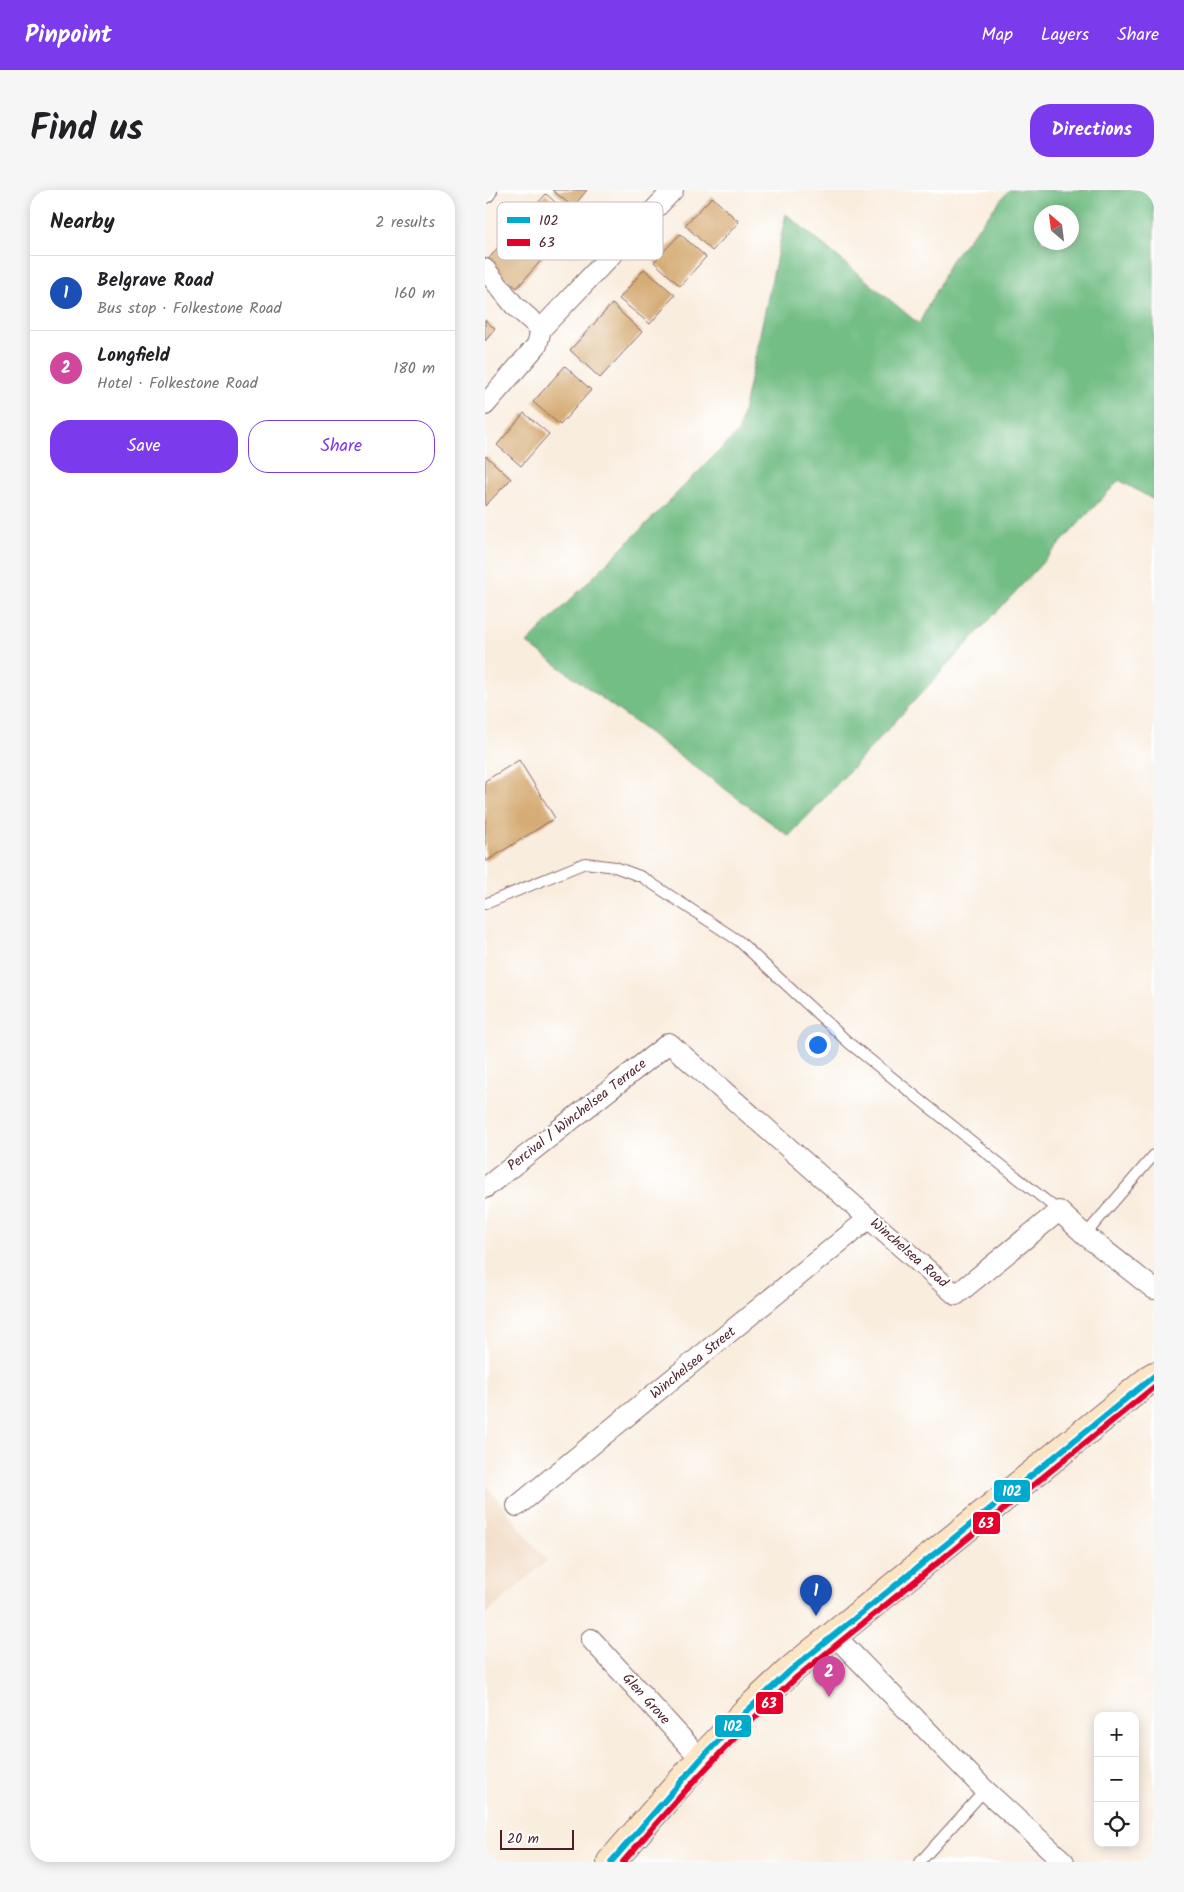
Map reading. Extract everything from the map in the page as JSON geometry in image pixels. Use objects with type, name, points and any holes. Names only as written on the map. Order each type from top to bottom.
[{"type":"main road","points":[[611,1862],[701,1759],[791,1670],[1154,1376]]},
{"type":"street","points":[[662,202],[673,190]]},
{"type":"street","points":[[485,406],[537,345],[541,329],[607,260]]},
{"type":"street","points":[[485,269],[514,305],[541,329]]},
{"type":"street","name":"Winchelsea Road","points":[[669,1043],[956,1294],[1059,1211]]},
{"type":"street","name":"Percival / Winchelsea Terrace","points":[[485,1188],[669,1043]]},
{"type":"street","points":[[1059,1211],[1085,1235],[1154,1290]]},
{"type":"street","name":"Winchelsea Street","points":[[517,1506],[869,1219]]},
{"type":"street","points":[[834,1635],[985,1790],[1064,1862]]},
{"type":"street","name":"Glen Grove","points":[[591,1639],[701,1759]]},
{"type":"lane","points":[[485,904],[585,863],[615,868],[642,877],[739,941],[849,1043],[1059,1211]]},
{"type":"lane","points":[[1085,1235],[1154,1155]]},
{"type":"lane","points":[[921,1862],[985,1790]]},
{"type":"shaded area","points":[[485,1483],[547,1561],[485,1615]]},
{"type":"green space","points":[[1009,190],[1154,190],[1154,500],[1119,480],[789,836],[527,643],[739,431],[786,214],[919,324],[952,259]]},
{"type":"building","points":[[552,190],[587,190],[577,202],[567,202]]},
{"type":"building","points":[[546,194],[555,202],[539,202]]},
{"type":"building","points":[[712,197],[739,222],[712,251],[685,225]]},
{"type":"building","points":[[680,234],[706,257],[680,286],[654,262],[656,260],[663,260],[663,252]]},
{"type":"building","points":[[497,249],[497,260],[541,260],[517,288],[486,262]]},
{"type":"building","points":[[644,269],[675,295],[650,324],[619,299]]},
{"type":"building","points":[[612,304],[642,332],[600,378],[570,350]]},
{"type":"building","points":[[485,320],[495,329],[485,341]]},
{"type":"building","points":[[565,366],[591,390],[560,425],[533,402]]},
{"type":"building","points":[[524,413],[549,434],[521,466],[497,445]]},
{"type":"building","points":[[485,457],[511,479],[485,506]]},
{"type":"building","points":[[519,760],[555,818],[485,862],[485,781]]},
{"type":"transit line","name":"102","points":[[611,1862],[701,1759],[745,1713],[791,1670],[1154,1376]]},
{"type":"transit line","name":"63","points":[[623,1862],[707,1767],[797,1677],[1154,1387]]},
{"type":"place","name":"Belgrave Road","points":[[816,1616]]},
{"type":"place","name":"Longfield","points":[[829,1697]]}]
